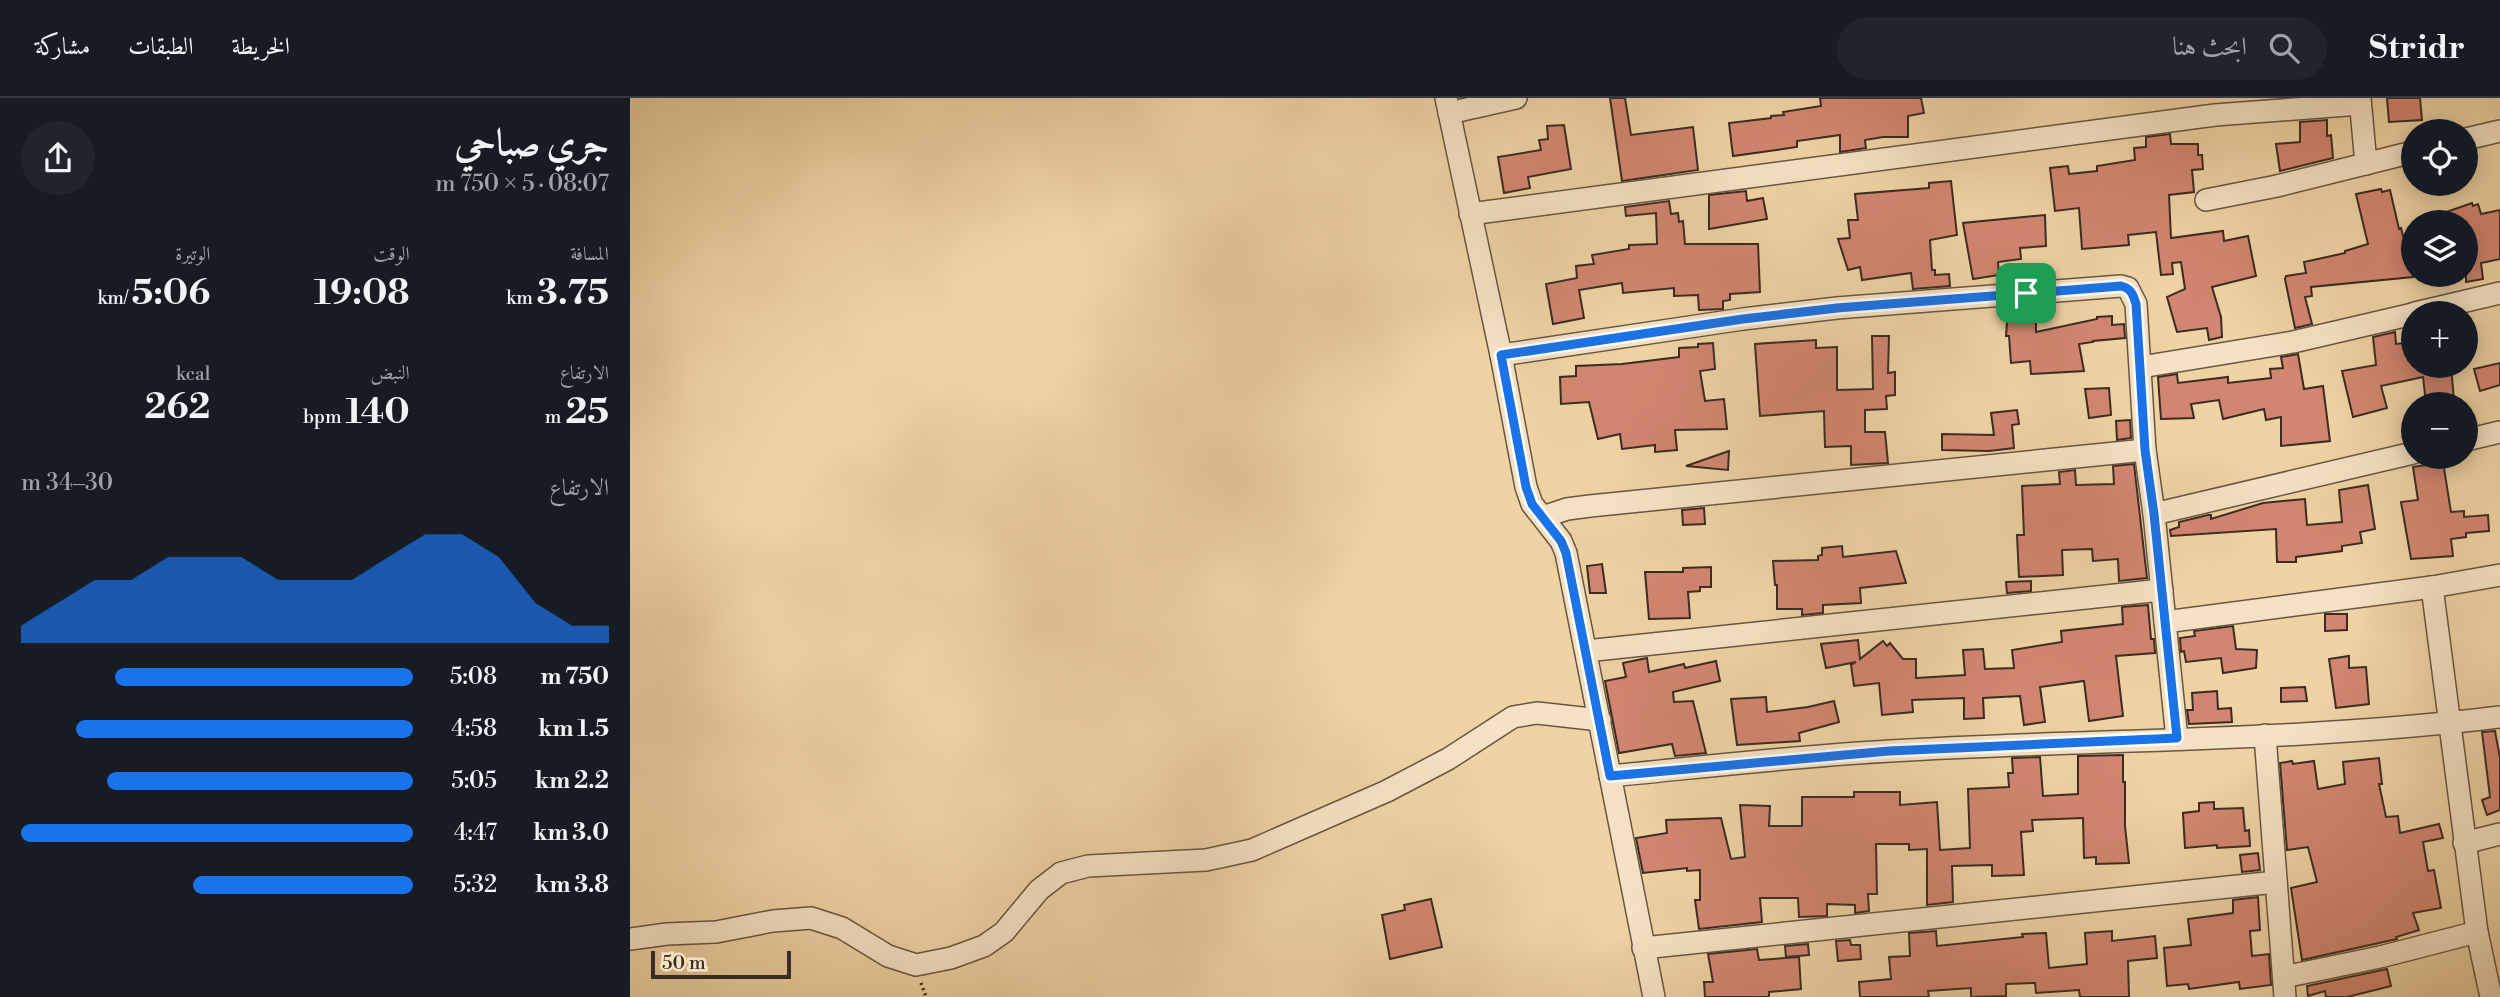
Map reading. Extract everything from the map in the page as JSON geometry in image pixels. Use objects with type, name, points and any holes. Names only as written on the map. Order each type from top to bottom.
[{"type":"street","points":[[1516,98],[1448,106],[1526,487],[1532,504],[1561,541],[1566,553],[1654,997]]},
{"type":"street","points":[[1470,214],[2214,115],[2360,101],[2366,164]]},
{"type":"street","points":[[2478,136],[2500,131]]},
{"type":"street","points":[[2206,200],[2277,186],[2401,155]]},
{"type":"street","points":[[1501,355],[1756,317],[1837,308],[2121,286],[2128,288],[2136,304],[2145,450],[2177,738]]},
{"type":"street","points":[[2466,301],[2500,293]]},
{"type":"street","points":[[2141,367],[2293,342],[2401,316]]},
{"type":"street","points":[[2478,437],[2500,432]]},
{"type":"street","points":[[1542,517],[1567,509],[1590,506],[2145,450]]},
{"type":"street","points":[[2154,514],[2401,456]]},
{"type":"street","points":[[2165,622],[2432,587],[2500,575]]},
{"type":"street","points":[[2432,587],[2477,932],[2491,997]]},
{"type":"street","points":[[1586,650],[2162,590]]},
{"type":"street","points":[[630,939],[716,932],[811,918],[842,928],[888,956],[916,965],[951,958],[984,946],[1004,932],[1039,890],[1061,873],[1088,866],[1206,860],[1252,850],[1387,791],[1448,759],[1513,717],[1536,713],[1600,720]]},
{"type":"street","points":[[1610,776],[1889,751],[2265,736],[2500,717]]},
{"type":"street","points":[[2265,736],[2284,987],[2380,957],[2477,932]]},
{"type":"street","points":[[2465,843],[2500,834]]},
{"type":"street","points":[[1643,948],[2276,882]]},
{"type":"building","points":[[1610,98],[1625,98],[1631,135],[1693,127],[1698,170],[1622,181]]},
{"type":"building","points":[[1820,98],[1921,98],[1924,113],[1908,116],[1908,137],[1865,140],[1866,148],[1840,152],[1840,135],[1797,141],[1797,147],[1733,156],[1729,123],[1771,118],[1784,115],[1783,112],[1821,106]]},
{"type":"building","points":[[2387,98],[2420,98],[2422,119],[2389,122]]},
{"type":"building","points":[[2327,120],[2327,136],[2331,135],[2333,158],[2280,171],[2276,144],[2300,142],[2300,122]]},
{"type":"building","points":[[1564,125],[1571,169],[1528,177],[1530,188],[1504,193],[1498,157],[1541,150],[1539,140],[1548,139],[1547,126]]},
{"type":"building","points":[[2170,134],[2171,144],[2198,144],[2198,155],[2202,155],[2203,169],[2192,170],[2194,192],[2169,195],[2171,238],[2223,231],[2224,241],[2248,236],[2256,276],[2212,287],[2221,317],[2222,337],[2209,340],[2207,328],[2177,332],[2167,297],[2185,289],[2181,262],[2172,263],[2173,274],[2161,275],[2156,232],[2128,235],[2129,245],[2082,249],[2079,208],[2055,211],[2050,168],[2068,166],[2069,174],[2097,171],[2097,166],[2135,160],[2134,148],[2146,147],[2146,137]]},
{"type":"building","points":[[1951,181],[1957,235],[1930,240],[1932,270],[1935,270],[1935,275],[1949,274],[1950,286],[1913,289],[1911,273],[1862,280],[1860,267],[1848,270],[1838,239],[1850,238],[1848,220],[1858,220],[1855,194],[1929,188],[1929,183]]},
{"type":"building","points":[[2390,190],[2399,229],[2401,228],[2401,278],[2311,287],[2312,296],[2305,297],[2312,324],[2295,328],[2286,276],[2306,273],[2304,262],[2345,253],[2368,244],[2356,194]]},
{"type":"building","points":[[1746,191],[1747,201],[1763,198],[1767,219],[1709,229],[1709,195]]},
{"type":"building","points":[[1669,201],[1671,214],[1678,213],[1679,222],[1683,221],[1685,244],[1758,244],[1760,292],[1730,294],[1730,300],[1723,301],[1723,309],[1699,310],[1698,295],[1674,296],[1674,288],[1623,293],[1622,283],[1579,290],[1584,318],[1553,324],[1546,284],[1577,278],[1576,266],[1594,264],[1592,255],[1629,249],[1629,245],[1657,244],[1656,213],[1626,216],[1625,207]]},
{"type":"building","points":[[2472,203],[2473,206],[2478,204],[2481,214],[2500,210],[2500,259],[2481,263],[2483,279],[2478,280],[2478,210],[2452,210]]},
{"type":"building","points":[[2045,215],[2046,246],[2020,248],[2021,259],[1998,262],[1999,275],[1973,279],[1963,223]]},
{"type":"building","points":[[2036,306],[2036,332],[2097,317],[2112,316],[2112,325],[2124,324],[2125,338],[2079,344],[2084,371],[2031,374],[2030,361],[2011,363],[2009,336],[2006,336],[2008,308]]},
{"type":"building","points":[[2395,332],[2396,344],[2401,343],[2401,378],[2418,378],[2381,386],[2387,408],[2353,417],[2342,371],[2376,365],[2373,337]]},
{"type":"building","points":[[1872,336],[1889,336],[1888,373],[1895,372],[1895,395],[1886,396],[1887,409],[1865,410],[1865,432],[1885,432],[1888,463],[1851,465],[1851,446],[1825,447],[1824,411],[1760,416],[1755,344],[1816,340],[1816,348],[1837,347],[1837,390],[1873,389]]},
{"type":"building","points":[[1713,343],[1715,369],[1700,371],[1705,401],[1724,399],[1727,429],[1675,430],[1677,450],[1655,452],[1655,445],[1622,449],[1620,434],[1598,439],[1589,402],[1561,404],[1560,377],[1576,376],[1576,366],[1679,357],[1679,348]]},
{"type":"building","points":[[2298,354],[2304,389],[2323,386],[2330,441],[2281,446],[2281,417],[2266,420],[2264,409],[2223,419],[2219,400],[2191,404],[2194,418],[2161,419],[2158,377],[2177,374],[2178,383],[2228,377],[2228,383],[2271,378],[2270,369],[2283,368],[2281,357]]},
{"type":"building","points":[[2500,363],[2500,385],[2480,391],[2476,378],[2478,368]]},
{"type":"building","points":[[2423,378],[2452,378],[2453,392],[2425,392]]},
{"type":"building","points":[[2109,388],[2111,415],[2089,418],[2085,389]]},
{"type":"building","points":[[2017,410],[2019,424],[2012,425],[2014,448],[1989,451],[1942,450],[1942,434],[1994,435],[1991,413]]},
{"type":"building","points":[[2130,420],[2131,438],[2117,440],[2116,421]]},
{"type":"building","points":[[1729,451],[1728,470],[1686,466]]},
{"type":"building","points":[[2134,464],[2147,578],[2119,581],[2118,559],[2093,561],[2092,549],[2062,550],[2063,575],[2019,577],[2017,535],[2024,535],[2022,486],[2060,484],[2059,472],[2075,470],[2076,485],[2114,484],[2113,466]]},
{"type":"building","points":[[2413,469],[2444,469],[2451,512],[2464,511],[2464,517],[2488,515],[2489,531],[2466,533],[2466,537],[2451,539],[2453,556],[2411,559],[2401,502],[2418,500]]},
{"type":"building","points":[[2368,485],[2375,529],[2360,532],[2362,543],[2342,546],[2342,551],[2296,557],[2296,562],[2277,562],[2276,529],[2171,536],[2170,530],[2179,527],[2179,522],[2208,515],[2211,515],[2211,519],[2263,503],[2305,499],[2307,525],[2342,522],[2339,490]]},
{"type":"building","points":[[1704,508],[1705,524],[1683,525],[1682,510]]},
{"type":"building","points":[[1842,546],[1843,557],[1896,551],[1906,583],[1860,588],[1861,603],[1823,605],[1823,613],[1802,615],[1802,609],[1777,609],[1773,561],[1818,560],[1818,556],[1822,555],[1822,548]]},
{"type":"building","points":[[1602,564],[1606,593],[1590,593],[1587,566]]},
{"type":"building","points":[[1711,567],[1711,587],[1700,587],[1700,591],[1688,592],[1690,618],[1649,619],[1645,572],[1683,572],[1683,568]]},
{"type":"building","points":[[2031,581],[2031,591],[2007,593],[2006,582]]},
{"type":"building","points":[[2148,605],[2155,653],[2116,656],[2123,716],[2089,721],[2084,681],[2040,687],[2045,722],[2024,725],[2020,696],[1983,698],[1984,718],[1964,719],[1964,698],[1912,700],[1913,712],[1882,715],[1879,683],[1854,686],[1851,665],[1856,662],[1826,668],[1821,644],[1858,640],[1860,659],[1883,641],[1887,646],[1890,643],[1903,659],[1916,659],[1916,678],[1965,675],[1963,650],[1983,649],[1985,669],[2014,668],[2012,650],[2062,642],[2061,631],[2123,624],[2122,607]]},
{"type":"building","points":[[2325,614],[2347,614],[2347,630],[2325,631]]},
{"type":"building","points":[[2233,626],[2236,649],[2257,650],[2256,668],[2223,673],[2221,658],[2186,662],[2184,651],[2181,652],[2180,638],[2195,636],[2194,631]]},
{"type":"building","points":[[2349,656],[2349,668],[2366,667],[2369,704],[2336,708],[2329,659]]},
{"type":"building","points":[[1647,658],[1649,672],[1684,664],[1685,668],[1716,661],[1720,681],[1673,692],[1674,702],[1693,701],[1706,753],[1675,756],[1672,744],[1619,753],[1605,681],[1626,677],[1623,663]]},
{"type":"building","points":[[2305,687],[2307,701],[2281,702],[2281,688]]},
{"type":"building","points":[[2217,691],[2218,709],[2231,708],[2232,722],[2189,724],[2187,710],[2193,710],[2192,693]]},
{"type":"building","points":[[1766,697],[1767,712],[1834,701],[1839,722],[1799,733],[1800,741],[1737,745],[1731,699]]},
{"type":"building","points":[[2495,731],[2500,758],[2500,810],[2487,815],[2482,800],[2490,797],[2482,732]]},
{"type":"building","points":[[2123,755],[2129,863],[2096,864],[2096,857],[2084,858],[2083,818],[2032,820],[2033,831],[2021,832],[2024,875],[1992,876],[1992,865],[1952,866],[1953,902],[1927,905],[1927,849],[1909,850],[1909,844],[1876,844],[1877,894],[1868,894],[1869,911],[1855,913],[1855,905],[1827,904],[1827,916],[1799,917],[1798,898],[1760,898],[1762,922],[1699,929],[1695,900],[1700,900],[1700,870],[1687,871],[1687,868],[1643,873],[1636,838],[1667,833],[1666,820],[1721,818],[1731,859],[1745,857],[1740,805],[1770,806],[1769,826],[1802,826],[1802,797],[1854,797],[1854,792],[1900,792],[1900,805],[1937,802],[1940,850],[1970,848],[1968,789],[2009,787],[2008,773],[2013,773],[2012,758],[2040,757],[2043,796],[2078,794],[2078,756]]},
{"type":"building","points":[[2379,758],[2382,784],[2379,784],[2386,817],[2398,816],[2400,833],[2439,824],[2443,838],[2423,842],[2428,871],[2434,870],[2441,908],[2413,913],[2419,930],[2396,937],[2397,939],[2302,960],[2291,888],[2317,882],[2308,847],[2287,850],[2280,763],[2314,761],[2318,789],[2345,784],[2343,762]]},
{"type":"building","points":[[2214,802],[2214,809],[2243,808],[2245,831],[2249,830],[2250,846],[2185,848],[2183,813],[2199,811],[2199,803]]},
{"type":"building","points":[[2258,853],[2260,870],[2242,872],[2240,855]]},
{"type":"building","points":[[2258,897],[2260,930],[2250,931],[2252,956],[2269,954],[2271,985],[2240,989],[2239,982],[2189,989],[2188,984],[2167,986],[2164,948],[2191,945],[2188,919],[2233,913],[2233,900]]},
{"type":"building","points":[[1431,899],[1442,947],[1390,959],[1382,915],[1405,910],[1404,905]]},
{"type":"building","points":[[1936,931],[1937,946],[2046,933],[2049,968],[2087,964],[2085,933],[2112,931],[2112,941],[2155,936],[2157,958],[2128,961],[2129,997],[2080,997],[2079,990],[2036,993],[2035,983],[2006,984],[2006,996],[1971,997],[1971,988],[1928,991],[1929,997],[1860,997],[1859,982],[1891,979],[1889,957],[1910,956],[1909,933]]},
{"type":"building","points":[[1850,940],[1851,945],[1860,945],[1861,959],[1838,961],[1836,941]]},
{"type":"building","points":[[1808,944],[1809,955],[1786,957],[1785,946]]},
{"type":"building","points":[[1757,949],[1759,960],[1799,957],[1801,989],[1769,992],[1769,997],[1705,997],[1704,982],[1713,982],[1708,954]]},
{"type":"building","points":[[2387,969],[2391,986],[2347,997],[2326,997],[2325,991],[2308,996],[2307,986]]},
{"type":"route","points":[[2121,286],[2132,292],[2136,304],[2145,450],[2177,738],[1889,751],[1610,776],[1566,553],[1561,541],[1532,504],[1526,487],[1501,355],[1743,319],[1837,308],[2026,293],[2121,286]]}]
